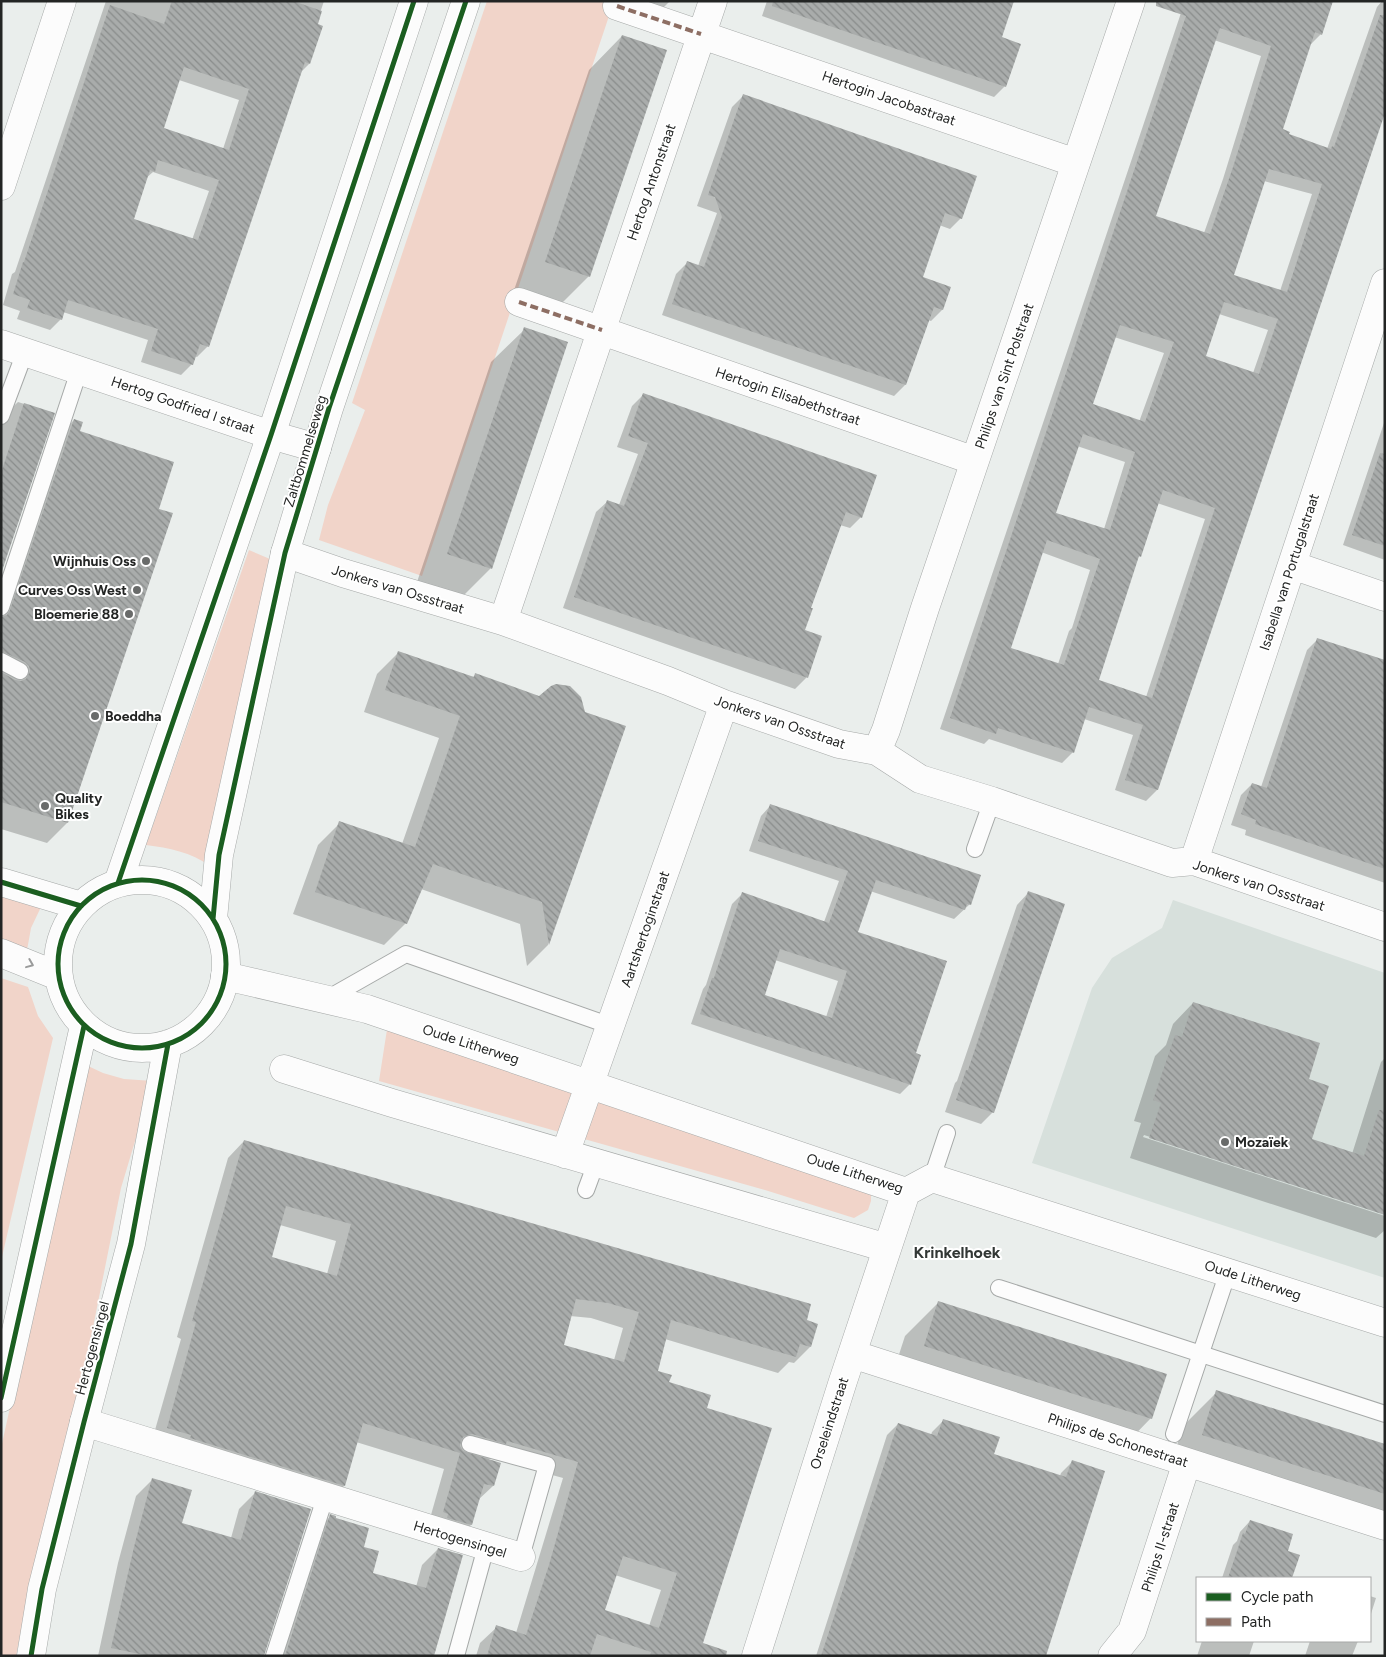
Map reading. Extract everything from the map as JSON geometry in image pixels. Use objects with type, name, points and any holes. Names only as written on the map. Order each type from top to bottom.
[{"type":"street","points":[[1,186],[62,1]]},
{"type":"street","points":[[118,883],[271,435],[414,1]]},
{"type":"street","name":"Zaltbommelseweg","points":[[213,919],[219,855],[285,553],[317,448],[466,1]]},
{"type":"street","name":"Hertog Antonstraat","points":[[503,621],[713,1]]},
{"type":"street","name":"Philips van Sint Polstraat","points":[[877,752],[1131,1]]},
{"type":"street","points":[[617,6],[701,34]]},
{"type":"street","name":"Hertogin Jacobastraat","points":[[701,34],[1076,163]]},
{"type":"street","name":"Isabella van Portugalstraat","points":[[1194,861],[1385,283]]},
{"type":"street","points":[[519,302],[602,330]]},
{"type":"street","name":"Hertogin Elisabethstraat","points":[[602,330],[974,461]]},
{"type":"street","name":"Hertog Godfried I straat","points":[[13,348],[271,435],[317,448]]},
{"type":"street","name":"Jonkers van Ossstraat","points":[[285,553],[343,573],[503,621],[668,681],[724,704],[839,744],[877,752],[920,779],[992,801],[1172,863],[1194,861],[1385,927]]},
{"type":"street","points":[[1292,565],[1385,597]]},
{"type":"street","name":"Aartshertoginstraat","points":[[565,1154],[724,704]]},
{"type":"street","points":[[136,880],[154,881],[172,885],[188,894],[202,905],[213,919],[224,947],[225,976],[221,993],[213,1008],[204,1021],[192,1031],[168,1044],[146,1048],[129,1048],[113,1044],[98,1036],[84,1026],[67,1003],[58,976],[60,943],[68,923],[81,906],[98,892],[118,883],[136,880]]},
{"type":"street","points":[[1,882],[81,906]]},
{"type":"street","points":[[1,953],[58,976]]},
{"type":"street","name":"Oude Litherweg","points":[[225,976],[367,1010],[906,1192],[932,1178],[1385,1323]]},
{"type":"street","points":[[1,1398],[84,1026]]},
{"type":"street","name":"Hertogensingel","points":[[31,1656],[42,1589],[84,1422],[132,1244],[168,1044]]},
{"type":"street","points":[[284,1069],[392,1103],[887,1248]]},
{"type":"street","name":"Orseleindstraat","points":[[756,1656],[852,1354],[906,1192]]},
{"type":"street","name":"Philips de Schonestraat","points":[[852,1354],[1385,1526]]},
{"type":"street","name":"Hertogensingel","points":[[84,1422],[521,1557]]},
{"type":"street","name":"Philips II-straat","points":[[1112,1656],[1134,1643],[1187,1462]]},
{"type":"lane","points":[[1,416],[13,348]]},
{"type":"lane","points":[[1,607],[79,371]]},
{"type":"lane","points":[[1,661],[20,672]]},
{"type":"lane","points":[[975,849],[992,801]]},
{"type":"lane","points":[[325,1000],[406,954],[611,1026]]},
{"type":"lane","points":[[932,1178],[947,1133]]},
{"type":"lane","points":[[586,1190],[596,1163]]},
{"type":"lane","points":[[1174,1434],[1228,1272]]},
{"type":"lane","points":[[998,1288],[1385,1414]]},
{"type":"lane","points":[[470,1444],[547,1465],[521,1557]]},
{"type":"lane","points":[[274,1656],[325,1498]]},
{"type":"lane","points":[[456,1656],[486,1547]]},
{"type":"shaded area","points":[[487,1],[614,1],[422,576],[319,540],[328,505],[365,410],[352,403]]},
{"type":"shaded area","points":[[249,550],[270,559],[210,866],[180,851],[146,845]]},
{"type":"shaded area","points":[[1,893],[41,907],[31,928],[27,950],[1,939]]},
{"type":"shaded area","points":[[1173,900],[1385,973],[1385,1278],[1032,1163],[1092,988],[1112,958],[1162,928]]},
{"type":"shaded area","points":[[1,978],[28,987],[38,1016],[53,1038],[1,1261]]},
{"type":"shaded area","points":[[388,1023],[871,1191],[871,1201],[868,1210],[854,1218],[765,1190],[379,1081]]},
{"type":"shaded area","points":[[86,1065],[103,1073],[124,1079],[153,1081],[121,1188],[86,1362],[16,1656],[1,1656],[1,1448]]},
{"type":"building","points":[[172,1],[293,1],[322,11],[318,24],[323,26],[310,64],[305,62],[209,347],[200,344],[193,365],[151,351],[158,329],[68,300],[62,320],[27,308],[30,300],[13,294],[110,5],[164,24]],"holes":[[[184,67],[249,89],[229,150],[164,128]],[[158,160],[219,180],[198,240],[134,219],[150,170],[155,172]]]},
{"type":"building","points":[[773,1],[1014,1],[1002,37],[1021,44],[1006,87],[772,6]]},
{"type":"building","points":[[1156,1],[1333,1],[1322,35],[1315,32],[1283,129],[1290,132],[1289,134],[1331,149],[1332,146],[1334,147],[1380,15],[1385,15],[1385,113],[1158,790],[1125,780],[1143,725],[1089,707],[1074,753],[998,728],[996,734],[950,718],[1186,16],[1156,6]],"holes":[[[1220,28],[1271,46],[1210,234],[1156,216]],[[1269,169],[1322,184],[1287,292],[1234,275]],[[1224,302],[1278,319],[1259,374],[1206,356]],[[1120,325],[1174,342],[1145,422],[1093,404]],[[1083,434],[1135,452],[1110,530],[1056,513]],[[1163,490],[1215,508],[1152,698],[1099,680],[1139,556],[1141,557]],[[1047,540],[1100,559],[1064,665],[1011,648]]]},
{"type":"building","points":[[622,35],[667,50],[590,277],[545,262]]},
{"type":"building","points":[[743,94],[977,176],[962,219],[945,213],[923,277],[951,287],[943,310],[934,307],[906,385],[672,304],[687,261],[704,267],[722,217],[715,197],[708,195]]},
{"type":"building","points":[[524,327],[568,342],[492,569],[447,554]]},
{"type":"building","points":[[643,393],[877,475],[862,518],[846,512],[811,608],[813,608],[805,630],[822,636],[808,678],[574,597],[607,500],[624,506],[648,443],[628,436]]},
{"type":"building","points":[[24,403],[55,413],[1,574],[1,473]]},
{"type":"building","points":[[74,419],[83,422],[80,431],[174,462],[159,509],[173,513],[68,823],[1,802],[1,672],[15,680],[21,681],[26,679],[30,671],[29,666],[25,662],[1,651],[1,617],[7,615],[10,610]]},
{"type":"building","points":[[1380,453],[1385,454],[1385,546],[1352,535]]},
{"type":"building","points":[[1317,638],[1385,660],[1385,869],[1255,824],[1256,820],[1241,814],[1252,783],[1267,788]]},
{"type":"building","points":[[398,651],[474,677],[475,673],[539,696],[556,684],[570,686],[581,697],[585,712],[626,726],[549,945],[542,902],[433,864],[407,924],[315,892],[339,821],[415,847],[460,716],[385,690]]},
{"type":"building","points":[[770,804],[981,875],[971,905],[967,904],[965,910],[876,880],[858,932],[947,961],[916,1053],[921,1055],[911,1085],[700,1014],[712,978],[714,978],[742,892],[829,923],[848,871],[758,841]],"holes":[[[780,949],[847,971],[832,1018],[765,995]]]},
{"type":"building","points":[[1028,891],[1065,904],[994,1113],[956,1100],[966,1070],[968,1070]]},
{"type":"building","points":[[1193,1002],[1320,1043],[1309,1079],[1329,1086],[1312,1139],[1364,1156],[1379,1110],[1385,1110],[1385,1215],[1149,1138],[1161,1103],[1153,1100],[1175,1035],[1182,1037]]},
{"type":"building","points":[[244,1140],[811,1304],[807,1320],[818,1324],[811,1347],[800,1344],[796,1357],[671,1320],[658,1371],[672,1375],[669,1382],[711,1395],[707,1408],[772,1428],[703,1643],[727,1651],[726,1656],[650,1656],[651,1652],[597,1634],[590,1656],[487,1656],[496,1625],[526,1635],[549,1565],[578,1462],[507,1441],[506,1444],[472,1434],[463,1437],[460,1446],[463,1451],[501,1463],[494,1486],[484,1484],[472,1525],[447,1518],[448,1514],[443,1512],[460,1453],[363,1423],[345,1486],[190,1438],[191,1435],[167,1428],[196,1322],[192,1321]],"holes":[[[286,1206],[351,1224],[337,1276],[272,1257]],[[576,1299],[608,1303],[639,1312],[624,1362],[564,1345]],[[623,1556],[677,1573],[659,1628],[605,1610]]]},
{"type":"building","points":[[938,1301],[1167,1374],[1152,1419],[924,1346]]},
{"type":"building","points":[[1216,1390],[1385,1444],[1385,1494],[1202,1435]]},
{"type":"building","points":[[943,1419],[1000,1437],[994,1454],[1066,1477],[1072,1460],[1105,1471],[1046,1656],[821,1656],[898,1423],[937,1436]]},
{"type":"building","points":[[152,1478],[192,1490],[182,1523],[241,1540],[255,1491],[311,1509],[264,1656],[149,1656],[111,1648]]},
{"type":"building","points":[[330,1514],[336,1516],[336,1518],[369,1528],[364,1547],[379,1551],[373,1573],[426,1588],[438,1548],[463,1555],[434,1656],[285,1656]]},
{"type":"building","points":[[1250,1520],[1293,1534],[1288,1551],[1300,1555],[1292,1577],[1228,1577],[1243,1533],[1245,1534]]},
{"type":"marked path","points":[[617,6],[701,34]]},
{"type":"marked path","points":[[519,302],[602,330]]},
{"type":"cycle path","points":[[118,883],[271,435],[414,1]]},
{"type":"cycle path","points":[[213,919],[219,855],[285,553],[329,408],[466,1]]},
{"type":"cycle path","points":[[134,880],[150,880],[182,890],[207,911],[220,932],[226,964],[220,996],[212,1011],[195,1029],[174,1042],[150,1048],[134,1048],[110,1042],[95,1034],[72,1011],[64,996],[58,972],[58,956],[64,932],[72,917],[95,894],[110,886],[134,880]]},
{"type":"cycle path","points":[[1,882],[81,906]]},
{"type":"cycle path","points":[[1,1398],[84,1026]]},
{"type":"cycle path","points":[[31,1656],[42,1589],[131,1244],[168,1044]]},
{"type":"place","name":"Wijnhuis Oss","points":[[146,561]]},
{"type":"place","name":"Curves Oss West","points":[[137,590]]},
{"type":"place","name":"Bloemerie 88","points":[[129,614]]},
{"type":"place","name":"Boeddha","points":[[95,716]]},
{"type":"place","name":"Quality Bikes","points":[[45,806]]},
{"type":"place","name":"Mozaïek","points":[[1225,1142]]},
{"type":"district","name":"Krinkelhoek","points":[[957,1252]]}]
